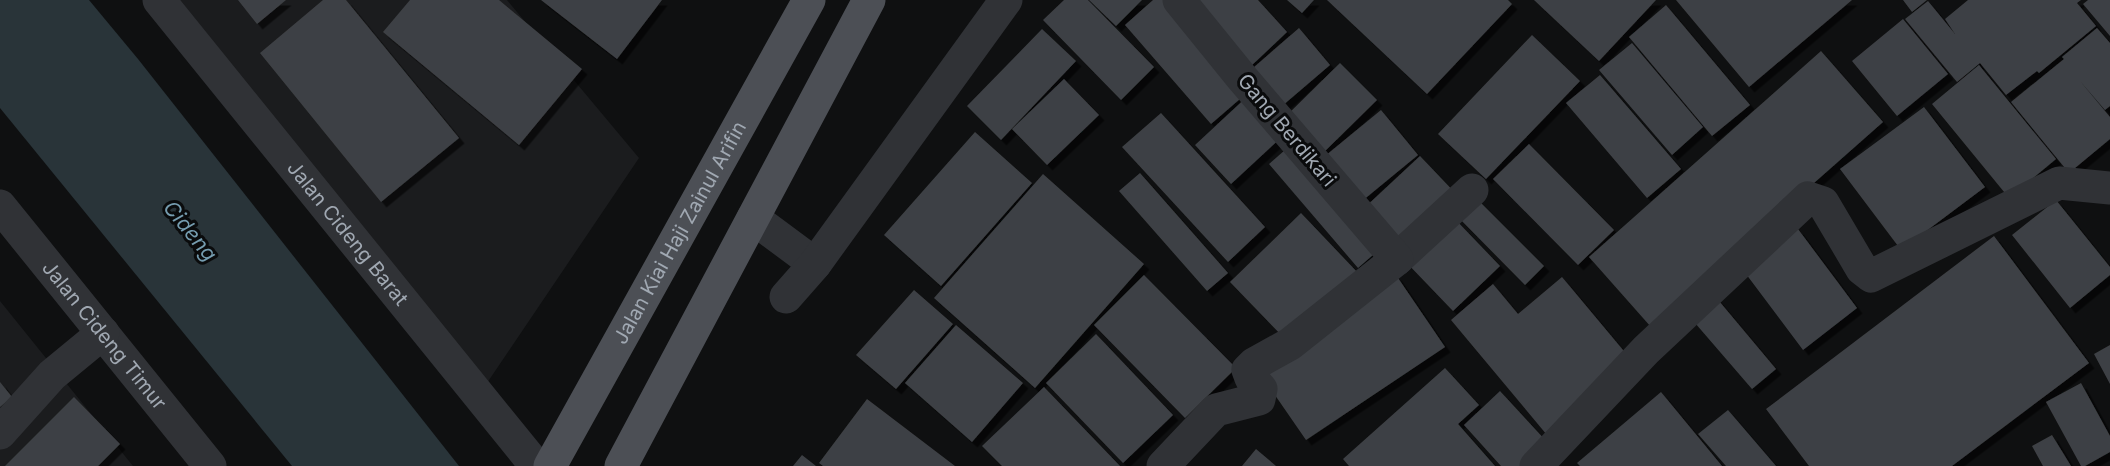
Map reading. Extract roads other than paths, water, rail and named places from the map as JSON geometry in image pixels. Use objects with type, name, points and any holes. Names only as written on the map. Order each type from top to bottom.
[{"type":"main road","name":"Jalan Kiai Haji Zainul Arifin","points":[[550,466],[809,0]]},
{"type":"main road","points":[[621,466],[869,0]]},
{"type":"street","name":"Jalan Cideng Barat","points":[[159,0],[536,466]]},
{"type":"street","points":[[786,297],[815,264],[1006,0]]},
{"type":"street","name":"Gang Berdikari","points":[[1179,0],[1243,80],[1397,259]]},
{"type":"street","points":[[1536,466],[1646,350],[1808,198],[1823,203],[1862,269],[1871,276],[2059,183],[2110,188]]},
{"type":"street","points":[[1162,466],[1216,411],[1259,399],[1261,389],[1251,378],[1248,370],[1254,364],[1290,344],[1397,259],[1472,190]]},
{"type":"street","name":"Jalan Cideng Timur","points":[[0,206],[210,466]]},
{"type":"street","points":[[753,218],[815,264]]},
{"type":"street","points":[[0,433],[52,375],[103,333]]},
{"type":"water","name":"Cideng","points":[[0,0],[89,0],[459,466],[292,466],[0,108]]}]
